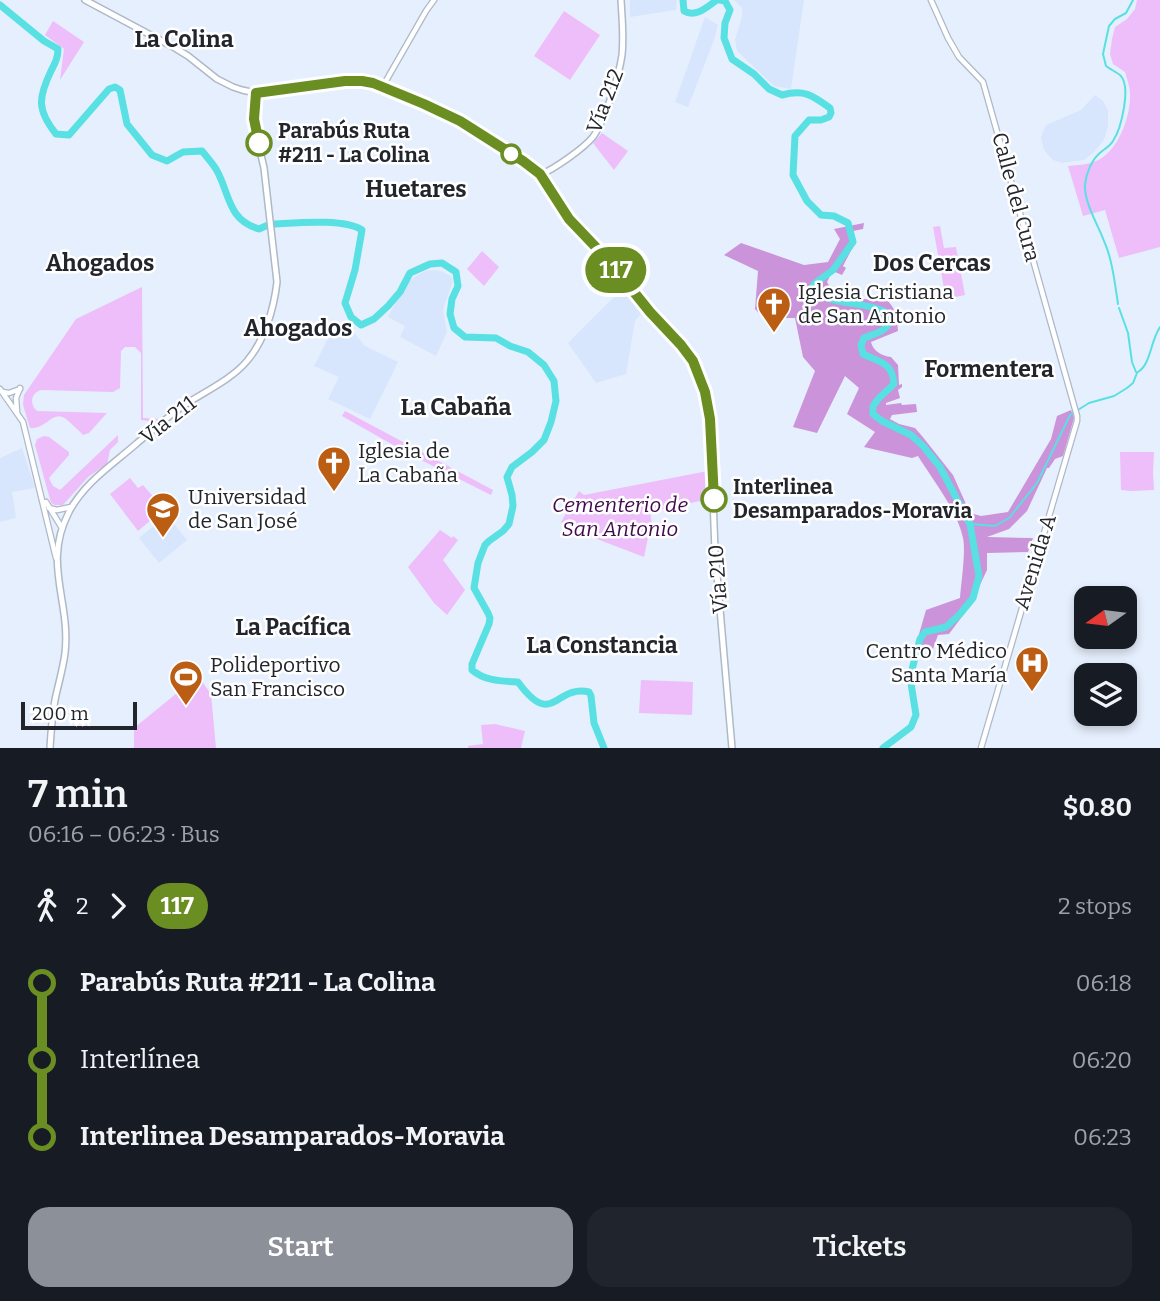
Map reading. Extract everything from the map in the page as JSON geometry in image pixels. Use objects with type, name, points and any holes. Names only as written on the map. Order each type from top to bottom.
[{"type":"main road","name":"Vía 210","points":[[85,0],[175,48],[225,84],[256,93],[353,81],[383,86],[460,121],[540,174],[569,219],[681,345],[700,375],[712,437],[715,551],[732,748]]},
{"type":"main road","name":"Vía 212","points":[[540,174],[549,171],[587,143],[598,128],[622,55],[621,0]]},
{"type":"main road","name":"Vía 211","points":[[50,748],[54,702],[65,653],[65,620],[56,559],[62,528],[72,507],[89,484],[153,429],[247,361],[261,337],[275,297],[277,282],[270,217],[254,119],[256,93]]},
{"type":"street","points":[[383,86],[434,0]]},
{"type":"street","name":"Calle del Cura","points":[[931,0],[959,57],[983,82],[1077,416]]},
{"type":"street","points":[[1,391],[9,393],[20,388],[16,398],[18,413]]},
{"type":"street","points":[[1,391],[18,413],[26,431],[47,508],[56,559]]},
{"type":"street","name":"Avenida A","points":[[981,748],[1077,416]]},
{"type":"street","points":[[47,508],[61,510],[72,507]]},
{"type":"street","points":[[47,508],[62,528]]},
{"type":"shaded area","points":[[630,0],[677,0],[676,10],[630,17]]},
{"type":"shaded area","points":[[734,0],[804,0],[791,89],[774,86],[737,51],[735,40],[742,8]]},
{"type":"shaded area","points":[[705,17],[718,25],[688,107],[675,102]]},
{"type":"shaded area","points":[[1095,95],[1103,101],[1108,110],[1108,126],[1104,140],[1084,160],[1062,163],[1053,160],[1044,150],[1041,137],[1046,125],[1081,110]]},
{"type":"shaded area","points":[[864,223],[863,229],[853,231],[856,241],[843,266],[846,268],[842,275],[835,272],[827,282],[839,296],[857,302],[862,299],[887,300],[892,307],[898,331],[871,342],[876,350],[891,357],[898,365],[899,385],[902,384],[898,390],[900,398],[886,405],[916,404],[917,412],[892,415],[890,419],[915,428],[922,436],[953,475],[970,513],[981,516],[1008,512],[1051,439],[1057,416],[1071,410],[1074,418],[1063,456],[1055,459],[1047,468],[1027,511],[1009,529],[987,537],[1033,538],[1028,552],[987,553],[987,570],[970,606],[949,634],[938,635],[933,649],[915,648],[926,610],[960,598],[964,544],[960,527],[950,506],[918,456],[912,458],[864,447],[875,432],[847,414],[859,388],[845,376],[817,433],[793,427],[815,371],[803,357],[795,318],[764,318],[755,309],[758,271],[724,255],[741,243],[804,265],[828,262],[840,239],[834,229]]},
{"type":"shaded area","points":[[434,270],[451,276],[453,281],[443,310],[447,332],[436,356],[400,337],[405,326],[388,317],[405,285],[425,271]]},
{"type":"shaded area","points":[[623,288],[644,310],[635,321],[626,374],[596,383],[568,343]]},
{"type":"shaded area","points":[[337,321],[346,323],[365,346],[398,362],[370,419],[328,399],[339,377],[314,366]]},
{"type":"shaded area","points":[[22,448],[35,488],[12,492],[16,518],[0,522],[0,458]]},
{"type":"shaded area","name":"Universidad de San José","points":[[167,515],[187,540],[159,563],[139,538]]},
{"type":"green space","points":[[1137,0],[1160,0],[1160,247],[1119,258],[1105,210],[1083,216],[1068,166],[1089,163],[1104,156],[1122,132],[1130,103],[1130,89],[1125,72],[1113,64],[1110,54],[1115,27],[1127,19],[1135,9]]},
{"type":"green space","points":[[564,11],[600,35],[570,80],[534,56]]},
{"type":"green space","points":[[53,21],[84,42],[60,80],[64,49],[45,35]]},
{"type":"green space","points":[[602,133],[628,151],[614,170],[593,143]]},
{"type":"green space","points":[[940,226],[944,248],[956,247],[965,295],[946,299],[933,227]]},
{"type":"green space","points":[[482,251],[499,267],[484,286],[467,269]]},
{"type":"green space","points":[[142,287],[143,418],[162,419],[153,426],[149,421],[141,420],[141,353],[135,347],[125,347],[121,351],[120,388],[113,392],[41,390],[33,396],[32,402],[37,411],[107,413],[89,433],[83,435],[66,419],[57,416],[41,426],[30,428],[23,405],[24,395],[76,319]]},
{"type":"green space","points":[[345,411],[493,490],[491,495],[409,454],[342,416]]},
{"type":"green space","points":[[118,435],[118,442],[110,450],[107,464],[88,477],[63,505],[51,503],[35,445],[37,439],[49,437],[69,452],[49,478],[53,486],[60,490]]},
{"type":"green space","points":[[1120,452],[1154,452],[1154,490],[1121,490]]},
{"type":"green space","name":"Cementerio de San Antonio","points":[[708,471],[709,499],[650,512],[653,531],[649,533],[644,557],[561,522],[579,491],[584,495]]},
{"type":"green space","points":[[130,478],[138,488],[143,485],[164,509],[138,531],[110,494]]},
{"type":"green space","points":[[440,530],[458,540],[443,560],[465,590],[447,615],[434,603],[408,567]]},
{"type":"green space","name":"Polideportivo San Francisco","points":[[198,676],[211,694],[216,748],[134,748],[134,728]]},
{"type":"green space","points":[[641,680],[693,682],[692,715],[639,713]]},
{"type":"green space","points":[[495,724],[525,731],[521,748],[468,748],[483,744],[481,725]]},
{"type":"waterway","points":[[683,0],[684,11],[688,13],[701,11],[717,0]]},
{"type":"waterway","points":[[720,0],[725,1],[730,10],[725,23],[724,38],[732,59],[754,74],[769,89],[782,95],[807,94],[830,108],[829,117],[809,120],[795,136],[793,175],[807,201],[821,215],[834,216],[848,223],[853,242],[833,270],[812,288],[828,298],[872,307],[890,315],[888,325],[878,333],[864,338],[861,345],[863,354],[888,367],[893,377],[894,384],[873,406],[873,414],[911,435],[923,446],[940,467],[970,524],[979,576],[973,598],[946,627],[925,632],[920,639],[910,677],[916,715],[911,727],[883,748]]},
{"type":"waterway","points":[[1118,304],[1109,255],[1089,206],[1085,185],[1092,162],[1113,141],[1122,118],[1125,98],[1123,81],[1120,75],[1106,66],[1103,54],[1109,26],[1126,13],[1133,0]]},
{"type":"waterway","points":[[0,5],[58,49],[42,96],[45,118],[56,134],[69,135],[109,89],[115,87],[120,90],[127,124],[152,155],[167,161],[183,152],[202,151],[216,169],[231,205],[241,219],[259,229],[268,225]]},
{"type":"waterway","points":[[273,224],[332,223],[362,230],[355,270],[345,303],[351,317],[361,325],[374,319],[388,306],[400,292],[410,273],[430,264],[442,263],[456,272],[458,286],[452,299],[450,314],[454,328],[465,337],[496,338],[528,352],[544,365],[554,381],[556,401],[544,440],[512,467],[507,477],[513,506],[509,524],[485,545],[478,563],[474,588],[490,618],[472,670],[499,681],[518,682],[539,703],[554,702],[578,691],[589,692],[594,723],[604,748]]},
{"type":"waterway","points":[[1119,308],[1128,333],[1136,372]]},
{"type":"waterway","points":[[1138,372],[1146,364],[1160,327]]},
{"type":"waterway","points":[[970,524],[995,526],[1009,518],[1037,483],[1070,415],[1089,403],[1114,396],[1127,388],[1133,383],[1137,373]]},
{"type":"bus line","name":"117","points":[[259,143],[254,119],[256,93],[362,81],[383,86],[460,121],[540,174],[569,219],[609,261],[693,361],[705,392],[710,419],[714,499]]},
{"type":"place","name":"Parabús Ruta #211 - La Colina","points":[[259,143]]},
{"type":"place","name":"Iglesia Cristiana de San Antonio","points":[[774,334]]},
{"type":"place","name":"Iglesia de La Cabaña","points":[[334,493]]},
{"type":"place","name":"Interlinea Desamparados-Moravia","points":[[714,499]]},
{"type":"place","name":"Universidad de San José","points":[[163,539]]},
{"type":"place","name":"Centro Médico Santa María","points":[[1032,693]]},
{"type":"place","name":"Polideportivo San Francisco","points":[[186,707]]},
{"type":"district","name":"La Colina","points":[[184,39]]},
{"type":"district","name":"Huetares","points":[[416,189]]},
{"type":"district","name":"Ahogados","points":[[100,263]]},
{"type":"district","name":"Dos Cercas","points":[[932,263]]},
{"type":"district","name":"Ahogados","points":[[298,328]]},
{"type":"district","name":"Formentera","points":[[989,369]]},
{"type":"district","name":"La Cabaña","points":[[456,407]]},
{"type":"district","name":"La Pacífica","points":[[293,627]]},
{"type":"district","name":"La Constancia","points":[[602,645]]}]
